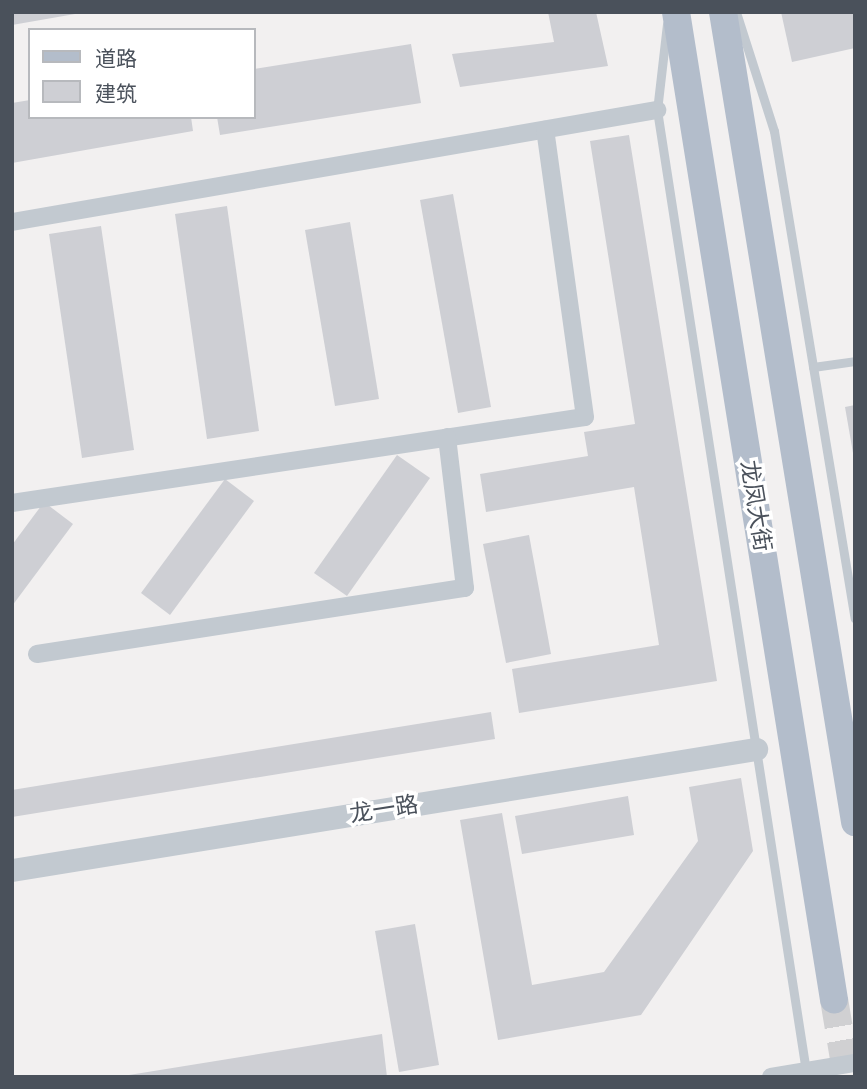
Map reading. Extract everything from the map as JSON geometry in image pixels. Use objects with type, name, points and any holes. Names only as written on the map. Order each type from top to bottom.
[{"type":"main road","name":"龙凤大街","points":[[676,12],[834,999]]},
{"type":"main road","name":"龙凤大街","points":[[723,12],[855,822]]},
{"type":"street","points":[[12,222],[657,110]]},
{"type":"street","points":[[12,503],[585,417],[545,130]]},
{"type":"street","points":[[37,654],[465,588],[447,437]]},
{"type":"street","name":"龙一路","points":[[12,870],[756,749]]},
{"type":"street","points":[[771,1077],[855,1063]]},
{"type":"lane","points":[[668,12],[657,110],[806,1071]]},
{"type":"lane","points":[[736,12],[774,131],[855,618]]},
{"type":"lane","points":[[813,367],[855,361]]},
{"type":"building","points":[[12,12],[75,12],[75,14],[12,25]]},
{"type":"building","points":[[548,12],[596,12],[608,66],[460,87],[452,54],[554,42]]},
{"type":"building","points":[[781,12],[855,12],[855,48],[792,62]]},
{"type":"building","points":[[411,44],[421,103],[220,135],[217,119],[256,119],[256,69]]},
{"type":"building","points":[[28,100],[28,119],[191,119],[193,131],[12,163],[12,103]]},
{"type":"building","points":[[629,135],[717,681],[519,713],[512,669],[659,645],[634,487],[486,512],[480,474],[588,456],[584,432],[635,424],[590,141]]},
{"type":"building","points":[[453,194],[491,407],[458,413],[420,200]]},
{"type":"building","points":[[227,206],[259,431],[207,439],[175,214]]},
{"type":"building","points":[[350,222],[379,399],[335,406],[305,230]]},
{"type":"building","points":[[101,226],[134,450],[82,458],[49,234]]},
{"type":"building","points":[[855,405],[855,453],[853,453],[845,407]]},
{"type":"building","points":[[397,455],[430,478],[347,596],[314,573]]},
{"type":"building","points":[[225,479],[254,501],[170,615],[141,593]]},
{"type":"building","points":[[44,502],[73,524],[12,606],[12,545]]},
{"type":"building","points":[[529,535],[551,654],[506,663],[483,544]]},
{"type":"building","points":[[491,712],[495,739],[12,817],[12,790]]},
{"type":"building","points":[[741,778],[753,851],[641,1015],[498,1040],[460,820],[502,813],[532,985],[604,972],[698,841],[689,787]]},
{"type":"building","points":[[628,796],[634,835],[522,854],[515,816]]},
{"type":"building","points":[[415,924],[439,1065],[399,1072],[375,931]]},
{"type":"building","points":[[382,1034],[387,1077],[129,1077],[129,1075]]},
{"type":"tunnel","points":[[834,999],[847,1077]]}]
